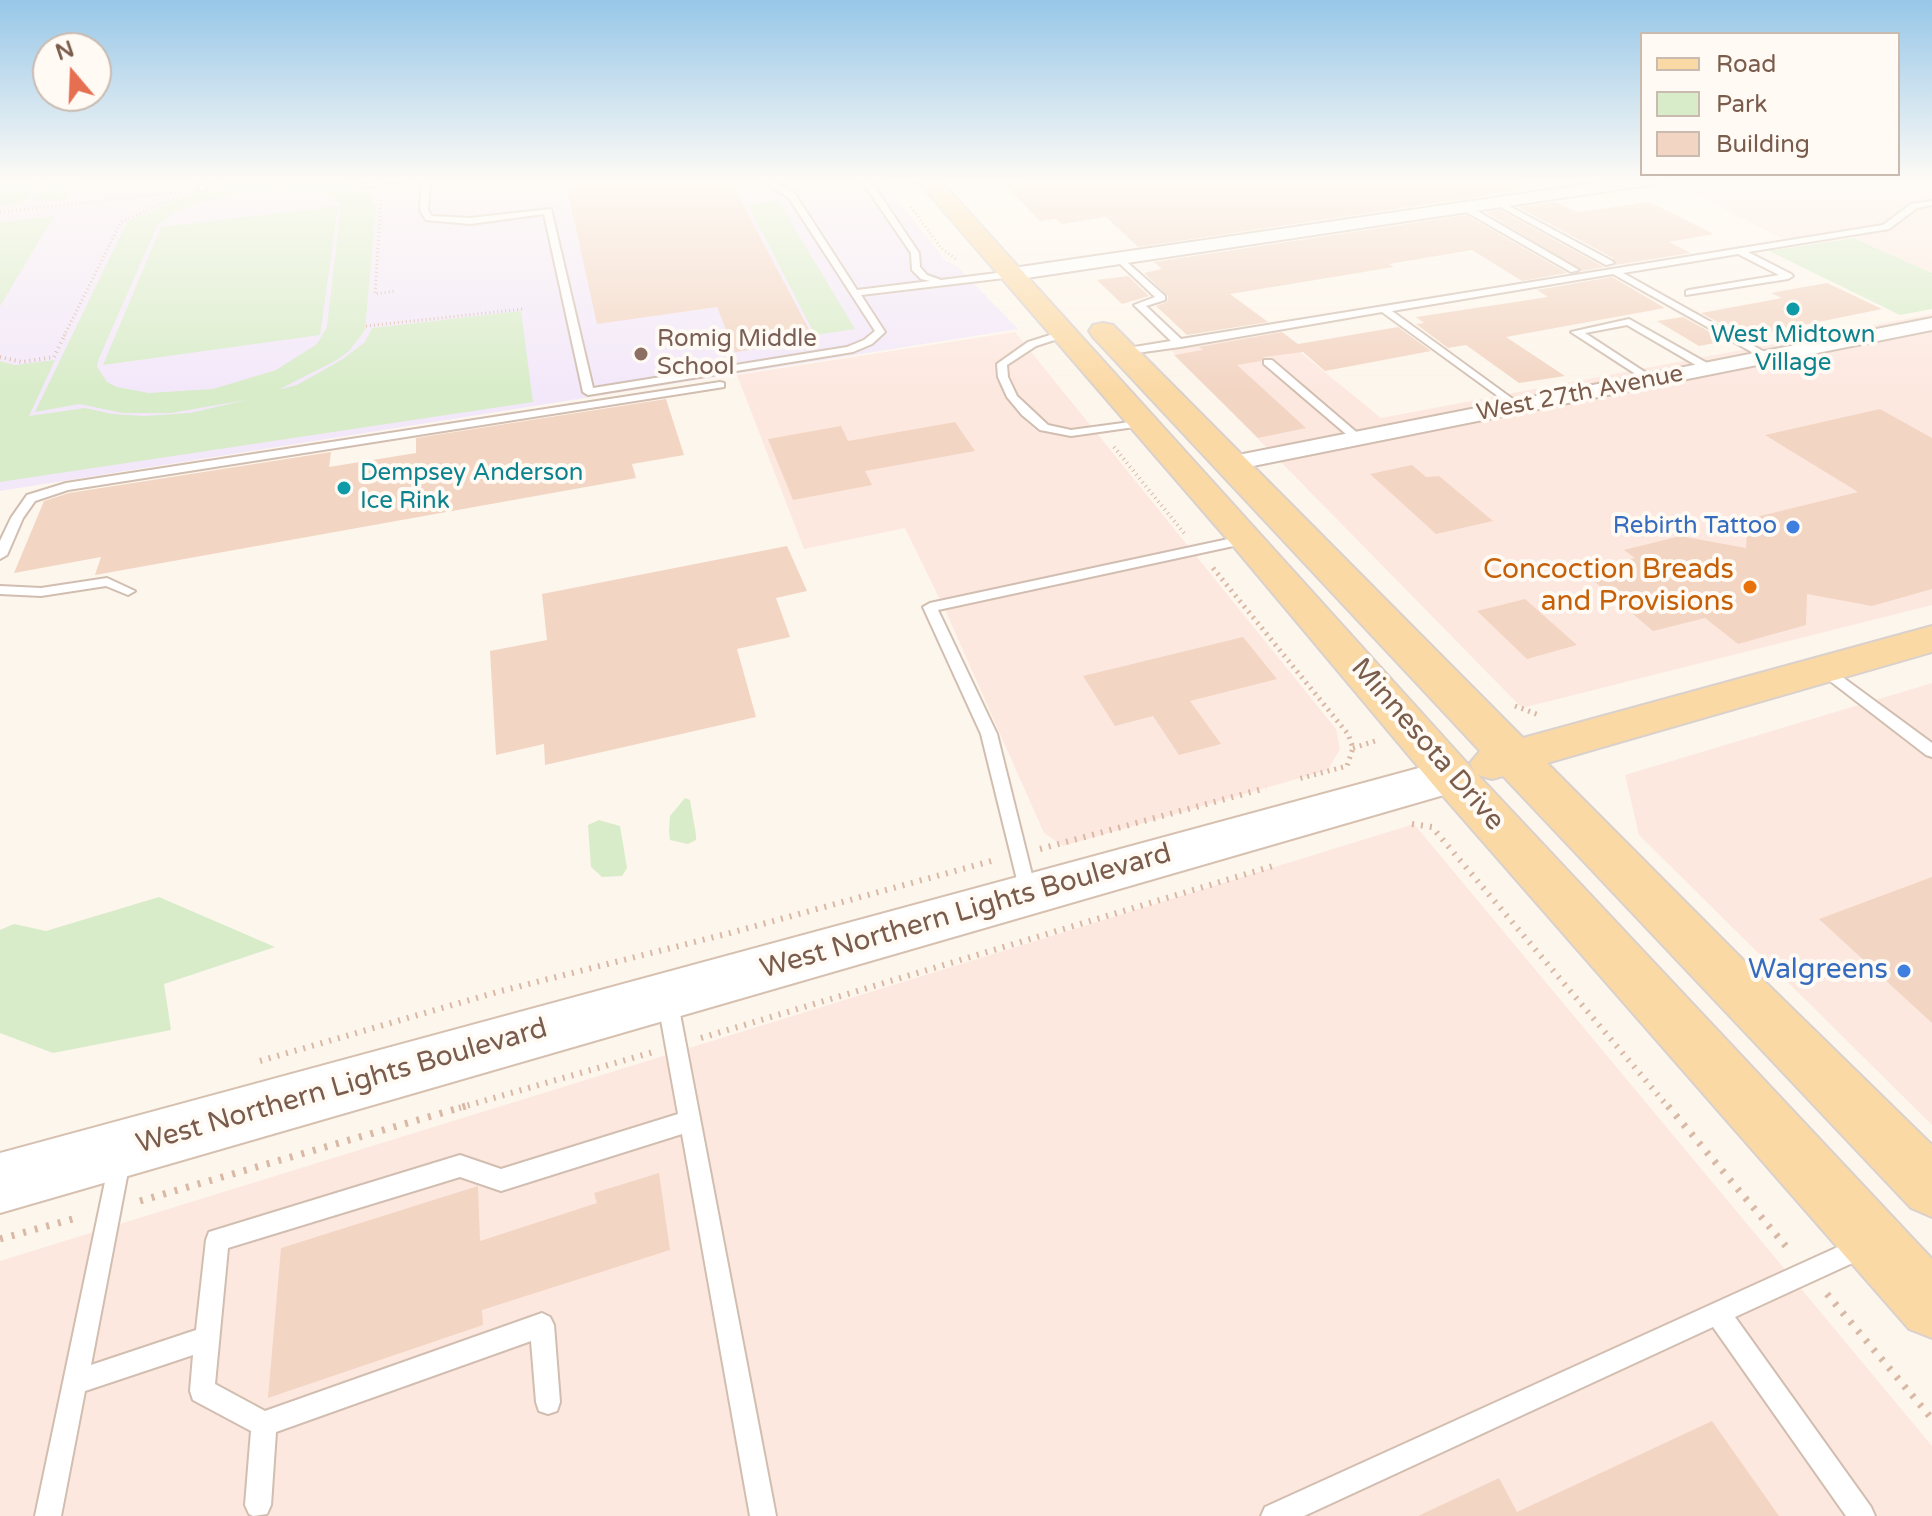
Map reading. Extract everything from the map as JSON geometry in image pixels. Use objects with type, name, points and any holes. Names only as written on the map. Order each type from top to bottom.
[{"type":"main road","name":"Minnesota Drive","points":[[1013,250],[1031,265],[1074,313],[1145,423],[1452,776],[1932,1306]]},
{"type":"main road","name":"Minnesota Drive","points":[[1074,313],[1122,352],[1515,756],[1743,996],[1932,1187]]},
{"type":"main road","name":"West Northern Lights Boulevard","points":[[0,1183],[1932,639]]},
{"type":"street","points":[[1031,265],[1175,250]]},
{"type":"street","name":"West 27th Avenue","points":[[1228,464],[1932,324]]},
{"type":"lane","points":[[557,250],[588,392],[849,350],[868,342],[880,332],[827,250]]},
{"type":"lane","points":[[913,250],[915,268],[924,277],[939,281]]},
{"type":"lane","points":[[1539,250],[1574,270]]},
{"type":"lane","points":[[1582,250],[1766,357]]},
{"type":"lane","points":[[1122,352],[1385,310],[1612,267],[1747,250]]},
{"type":"lane","points":[[1689,293],[1788,276],[1739,251]]},
{"type":"lane","points":[[1119,258],[1162,298],[1139,305],[1180,344]]},
{"type":"lane","points":[[862,302],[959,288],[1031,265]]},
{"type":"lane","points":[[855,293],[1031,265]]},
{"type":"lane","points":[[1385,310],[1517,407]]},
{"type":"lane","points":[[1074,313],[1002,364],[1003,377],[1012,397],[1044,428],[1071,433],[1145,423]]},
{"type":"lane","points":[[1652,380],[1576,332],[1629,322],[1710,369]]},
{"type":"lane","points":[[1268,362],[1357,438]]},
{"type":"lane","points":[[0,555],[17,518],[31,498],[66,487],[720,385]]},
{"type":"lane","points":[[1028,895],[989,734],[930,607],[1247,539]]},
{"type":"lane","points":[[0,590],[41,592],[107,582],[128,591]]},
{"type":"lane","points":[[1826,670],[1932,751]]},
{"type":"lane","points":[[666,996],[763,1516]]},
{"type":"lane","points":[[548,1402],[542,1325],[264,1424],[202,1391],[217,1240],[460,1166],[501,1180],[689,1121]]},
{"type":"lane","points":[[48,1516],[121,1149]]},
{"type":"lane","points":[[1274,1516],[1875,1240]]},
{"type":"lane","points":[[1717,1313],[1862,1516]]},
{"type":"lane","points":[[75,1382],[207,1338]]},
{"type":"lane","points":[[258,1505],[264,1424]]},
{"type":"path","points":[[0,357],[22,362],[54,357],[107,250]]},
{"type":"path","points":[[378,250],[375,294],[396,291]]},
{"type":"path","points":[[944,250],[963,263]]},
{"type":"path","points":[[366,326],[523,309]]},
{"type":"path","points":[[1101,431],[1348,734],[1353,748],[1347,766],[1290,782]]},
{"type":"path","points":[[1057,845],[1276,786]]},
{"type":"path","points":[[1401,823],[1432,827],[1932,1419]]},
{"type":"path","points":[[387,1023],[989,861]]},
{"type":"shaded area","points":[[0,250],[937,250],[1018,329],[0,491]]},
{"type":"shaded area","points":[[1881,250],[1932,250],[1932,273]]},
{"type":"shaded area","points":[[1932,314],[1932,605],[1522,708],[1171,350],[1277,333],[1381,418]]},
{"type":"shaded area","points":[[1015,332],[1336,729],[1340,749],[1328,770],[1063,846],[1044,833],[946,612],[905,528],[804,549],[737,375]]},
{"type":"shaded area","points":[[1932,683],[1932,1125],[1639,835],[1625,775]]},
{"type":"shaded area","points":[[1414,824],[1932,1446],[1932,1516],[0,1516],[0,1261]]},
{"type":"green space","points":[[0,250],[34,250],[0,306]]},
{"type":"green space","points":[[114,250],[147,250],[97,367],[107,382],[117,387],[149,393],[213,389],[276,370],[317,344],[327,327],[336,250],[372,250],[365,330],[349,351],[335,361],[278,390],[297,385],[343,359],[365,342],[372,328],[521,311],[533,402],[0,482],[0,361],[15,365],[55,360],[29,416],[85,408],[144,416],[190,413],[246,400],[171,413],[122,413],[80,404],[35,412]]},
{"type":"green space","points":[[151,250],[332,250],[320,335],[103,365]]},
{"type":"green space","points":[[771,250],[807,250],[855,329],[815,335]]},
{"type":"green space","points":[[1880,250],[1932,273],[1932,309],[1900,315],[1769,251]]},
{"type":"green space","points":[[685,798],[690,800],[696,835],[696,840],[688,844],[670,840],[669,831],[670,816]]},
{"type":"green space","points":[[599,820],[620,826],[627,868],[622,876],[602,877],[591,867],[588,825]]},
{"type":"green space","points":[[159,897],[275,947],[164,984],[171,1030],[53,1053],[0,1033],[0,930],[14,924],[46,931]]},
{"type":"building","points":[[581,250],[767,250],[812,335],[790,338],[792,344],[735,352],[717,307],[597,324]]},
{"type":"building","points":[[1235,250],[1527,250],[1567,273],[1522,281],[1472,250],[1389,264],[1394,267],[1230,294],[1268,322],[1187,335],[1156,306],[1167,302],[1168,296],[1144,273],[1162,269],[1154,262]]},
{"type":"building","points":[[1547,250],[1573,250],[1604,267],[1582,271]]},
{"type":"building","points":[[1598,250],[1684,250],[1691,253],[1615,265],[1613,258]]},
{"type":"building","points":[[1128,276],[1149,296],[1122,304],[1097,280]]},
{"type":"building","points":[[1612,277],[1665,308],[1506,337],[1565,376],[1519,383],[1466,345],[1448,348],[1416,324],[1424,323],[1416,317],[1548,297],[1537,290]]},
{"type":"building","name":"West Midtown Village","points":[[1827,283],[1882,309],[1745,337],[1701,313],[1782,298],[1771,293]]},
{"type":"building","points":[[1683,317],[1726,341],[1699,346],[1657,321]]},
{"type":"building","points":[[1398,327],[1431,351],[1325,371],[1303,352],[1264,357],[1261,361],[1237,365],[1306,428],[1258,438],[1174,355],[1203,350],[1199,347],[1282,332],[1298,344]]},
{"type":"building","name":"Dempsey Anderson Ice Rink","points":[[666,399],[684,455],[632,464],[636,478],[95,575],[101,557],[14,573],[44,501],[69,493],[331,452],[329,467],[416,453],[416,438]]},
{"type":"building","points":[[1880,409],[1932,438],[1932,589],[1872,606],[1807,594],[1806,625],[1738,644],[1705,618],[1653,631],[1582,571],[1635,558],[1624,550],[1680,536],[1746,548],[1748,519],[1858,492],[1765,435]]},
{"type":"building","points":[[955,422],[975,451],[865,471],[872,485],[793,500],[768,439],[841,426],[848,441]]},
{"type":"building","points":[[1412,465],[1426,477],[1439,476],[1493,521],[1436,534],[1370,474]]},
{"type":"building","points":[[787,546],[807,591],[776,598],[790,637],[737,649],[756,717],[545,765],[544,744],[496,755],[490,651],[547,640],[542,594]]},
{"type":"building","points":[[1525,599],[1577,645],[1527,659],[1477,611]]},
{"type":"building","points":[[1243,637],[1277,679],[1190,701],[1221,744],[1179,755],[1153,716],[1115,726],[1083,676]]},
{"type":"building","name":"Walgreens","points":[[1932,877],[1932,1023],[1819,919]]},
{"type":"building","points":[[659,1173],[670,1250],[482,1310],[483,1325],[268,1398],[281,1248],[478,1186],[480,1241],[597,1203],[594,1193]]},
{"type":"building","points":[[1712,1421],[1779,1516],[1418,1516],[1499,1478],[1517,1512]]},
{"type":"place","name":"West Midtown Village","points":[[1793,309]]},
{"type":"place","name":"Romig Middle School","points":[[641,354]]},
{"type":"place","name":"Dempsey Anderson Ice Rink","points":[[344,488]]},
{"type":"place","name":"Rebirth Tattoo","points":[[1793,527]]},
{"type":"place","name":"Concoction Breads and Provisions","points":[[1750,587]]},
{"type":"place","name":"Walgreens","points":[[1904,971]]}]
